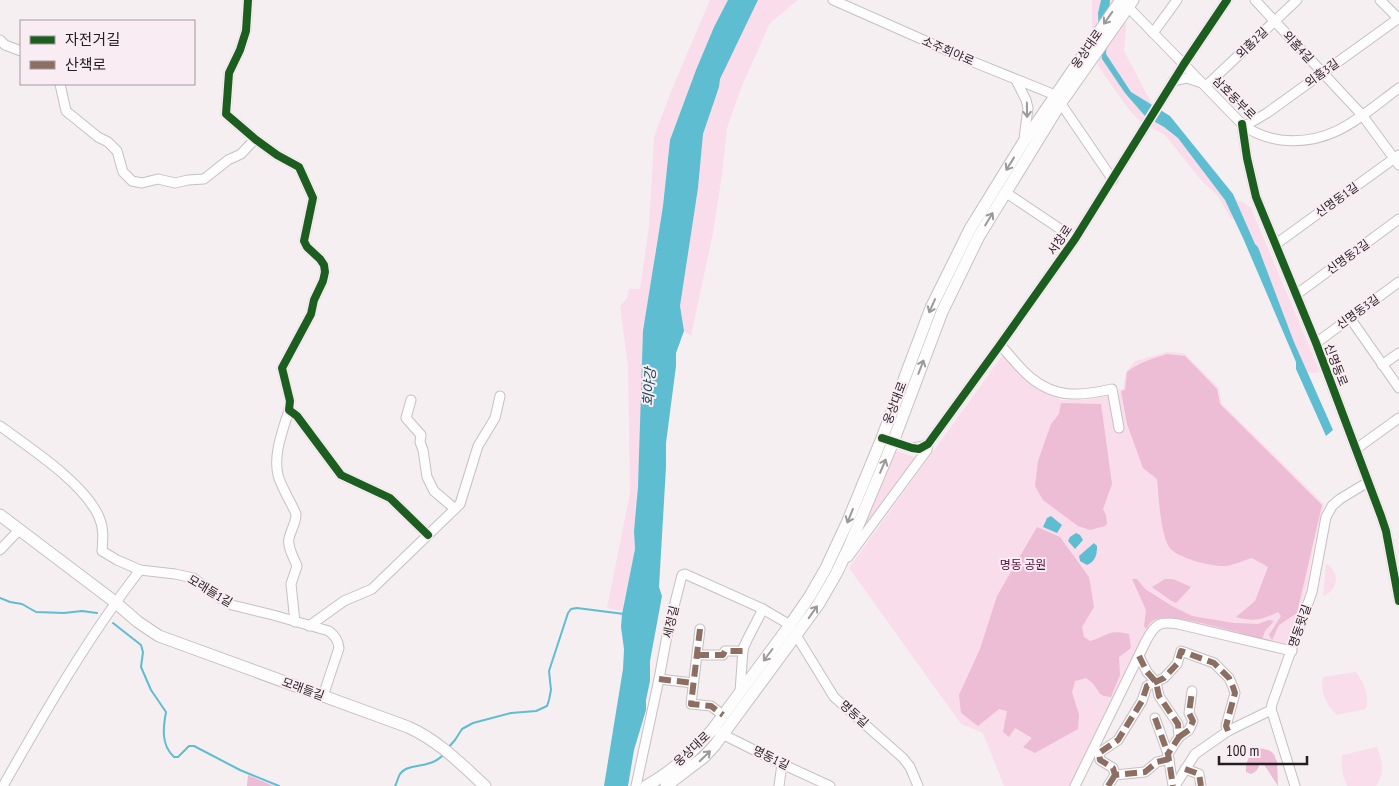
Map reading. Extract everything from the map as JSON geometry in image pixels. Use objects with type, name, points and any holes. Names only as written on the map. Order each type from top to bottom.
[{"type":"main road","name":"웅상대로","points":[[652,785],[701,743],[718,732],[723,715],[810,596],[826,568],[887,440],[898,429],[942,312],[979,236],[1096,36],[1126,5]]},
{"type":"main road","name":"웅상대로","points":[[666,786],[679,781],[704,757],[718,732],[818,605],[849,547],[931,308],[970,229],[1023,143],[1099,49],[1126,5]]},
{"type":"main road","name":"모래들길","points":[[0,516],[159,636],[408,727],[442,747],[485,786]]},
{"type":"street","points":[[248,0],[246,31],[240,50],[229,73],[226,114],[277,155],[299,167],[312,198],[304,241],[307,247],[320,259],[324,265],[325,272],[323,282],[314,300],[311,314],[282,368],[290,401],[277,454],[279,478],[296,514],[296,520],[288,540],[298,566],[291,584],[295,622]]},
{"type":"street","name":"소주회야로","points":[[833,0],[1058,100]]},
{"type":"street","points":[[1153,33],[1177,0]]},
{"type":"street","name":"서창로","points":[[836,574],[927,450],[928,444],[1075,239],[1226,0]]},
{"type":"street","name":"외홈4길","points":[[1255,0],[1362,115],[1397,159]]},
{"type":"street","name":"외홈2길","points":[[1205,85],[1297,0]]},
{"type":"street","points":[[1380,0],[1399,19]]},
{"type":"street","name":"삼호동부로","points":[[1126,5],[1246,127],[1278,139],[1291,141],[1311,140],[1333,134],[1399,88]]},
{"type":"street","name":"외홈3길","points":[[1246,127],[1399,19]]},
{"type":"street","points":[[0,40],[4,45],[20,51]]},
{"type":"street","points":[[1173,82],[1187,78],[1205,85]]},
{"type":"street","points":[[1016,80],[1027,101],[1028,108],[1023,143]]},
{"type":"street","points":[[60,85],[66,111],[98,137],[108,142],[117,151],[123,172],[132,181],[142,183],[158,179],[175,183],[204,179],[228,160],[241,154],[255,139]]},
{"type":"street","points":[[1058,100],[1113,180]]},
{"type":"street","name":"신명동로","points":[[1246,127],[1244,139],[1256,197],[1316,342],[1377,503],[1386,531],[1399,601]]},
{"type":"street","name":"신명동1길","points":[[1276,244],[1397,159]]},
{"type":"street","points":[[1005,192],[1075,239]]},
{"type":"street","name":"신명동2길","points":[[1297,294],[1399,219]]},
{"type":"street","name":"신명동3길","points":[[1316,342],[1399,282]]},
{"type":"street","points":[[1350,318],[1399,388]]},
{"type":"street","points":[[1000,345],[1029,376],[1052,390],[1082,395],[1112,389],[1119,428]]},
{"type":"street","points":[[1382,365],[1399,352]]},
{"type":"street","points":[[309,626],[344,601],[372,589],[460,504],[478,446],[495,418],[500,396]]},
{"type":"street","points":[[411,400],[406,418],[422,435],[420,442],[424,450],[427,477],[434,491],[455,509]]},
{"type":"street","points":[[289,410],[297,416],[341,475],[390,498],[428,535]]},
{"type":"street","points":[[1356,449],[1399,418]]},
{"type":"street","name":"모래들1길","points":[[0,426],[54,466],[83,492],[94,507],[99,518],[102,528],[102,551],[140,570],[193,578],[232,605],[328,631],[335,636],[339,648],[323,696]]},
{"type":"street","points":[[898,429],[901,439],[912,448]]},
{"type":"street","points":[[887,440],[912,448],[919,448],[928,444]]},
{"type":"street","name":"명동뒷길","points":[[1271,710],[1312,592],[1328,511],[1340,499],[1368,482]]},
{"type":"street","points":[[0,550],[20,530]]},
{"type":"street","points":[[3,786],[69,673],[115,602],[140,570]]},
{"type":"street","name":"세정길","points":[[636,786],[668,630],[682,575],[685,574],[764,609],[790,625]]},
{"type":"street","points":[[740,692],[743,651],[764,609]]},
{"type":"street","points":[[1075,786],[1096,752],[1139,656],[1156,626],[1162,623],[1178,624],[1292,651]]},
{"type":"street","points":[[700,629],[691,704],[711,706],[723,715]]},
{"type":"street","name":"명동길","points":[[796,635],[834,697],[904,758],[918,786]]},
{"type":"street","points":[[1096,752],[1118,740],[1142,701],[1147,686],[1164,678],[1178,664],[1181,650],[1214,663],[1229,678],[1235,693],[1226,726],[1228,731]]},
{"type":"street","points":[[697,655],[723,655],[726,651],[743,651]]},
{"type":"street","points":[[1139,656],[1147,672],[1156,682],[1159,696],[1178,724],[1179,737]]},
{"type":"street","points":[[659,679],[693,683]]},
{"type":"street","points":[[1108,786],[1116,775],[1145,772],[1168,756],[1179,737],[1189,730],[1192,720],[1189,713],[1192,690]]},
{"type":"street","points":[[1174,786],[1195,754],[1228,731],[1271,710],[1295,786]]},
{"type":"street","points":[[1155,718],[1168,756],[1174,786]]},
{"type":"street","points":[[1256,718],[1270,721],[1276,728]]},
{"type":"street","name":"명동1길","points":[[718,732],[830,786]]},
{"type":"street","points":[[1096,752],[1100,760],[1113,768],[1116,775]]},
{"type":"street","points":[[778,786],[782,764]]},
{"type":"street","points":[[1185,769],[1199,774],[1201,786]]},
{"type":"green space","points":[[710,0],[728,0],[714,27],[696,70],[670,140],[663,206],[653,271],[634,531],[635,549],[622,611],[607,608],[630,493],[628,367],[620,306],[627,298],[629,289],[640,289],[649,226],[654,137]]},
{"type":"green space","points":[[758,0],[798,0],[770,23],[741,88],[727,128],[713,233],[691,336],[684,331],[680,306],[698,188],[703,134],[720,79]]},
{"type":"green space","points":[[1092,0],[1101,0],[1098,13],[1099,47],[1125,93],[1157,123],[1178,138],[1220,191],[1235,219],[1231,219],[1218,196],[1201,180],[1165,135],[1142,123],[1130,111],[1098,66],[1092,28]]},
{"type":"green space","points":[[1110,0],[1124,0],[1126,27],[1124,51],[1153,106],[1131,92],[1106,54]]},
{"type":"green space","points":[[1235,199],[1251,208],[1320,372],[1307,372],[1258,247]]},
{"type":"green space","name":"명동 공원","points":[[1167,352],[1184,353],[1219,388],[1222,404],[1324,504],[1307,585],[1290,644],[1284,646],[1157,621],[1072,786],[1004,786],[983,733],[961,724],[849,568],[1002,356],[1027,380],[1061,400],[1085,400],[1119,394],[1119,390],[1123,389],[1126,372],[1135,361]]},
{"type":"green space","points":[[1167,354],[1185,356],[1217,389],[1220,404],[1322,505],[1297,613],[1279,625],[1272,640],[1269,635],[1281,616],[1278,612],[1258,619],[1236,617],[1255,601],[1268,567],[1252,558],[1226,566],[1204,563],[1179,555],[1169,547],[1166,541],[1160,514],[1157,479],[1143,468],[1127,424],[1121,391],[1125,390],[1127,372],[1141,363]]},
{"type":"green space","points":[[1061,403],[1101,404],[1112,484],[1103,509],[1106,515],[1107,524],[1105,526],[1090,530],[1078,526],[1043,500],[1035,486],[1038,461],[1051,424],[1059,414]]},
{"type":"green space","points":[[894,450],[918,458],[863,530],[862,529]]},
{"type":"green space","points":[[1037,527],[1060,537],[1089,577],[1094,607],[1082,627],[1084,637],[1090,641],[1116,632],[1129,634],[1131,648],[1119,657],[1120,675],[1111,697],[1101,695],[1093,683],[1086,678],[1075,681],[1072,692],[1079,715],[1078,729],[1035,753],[1023,747],[1032,738],[1015,728],[1009,737],[1003,732],[1007,711],[999,709],[978,726],[961,713],[959,695],[980,649],[997,596]]},
{"type":"green space","points":[[1326,564],[1334,572],[1336,581],[1332,590],[1323,596]]},
{"type":"green space","points":[[1132,579],[1137,579],[1145,589],[1192,616],[1234,623],[1258,624],[1269,620],[1274,621],[1265,631],[1262,639],[1206,624],[1174,618],[1154,620],[1146,629],[1144,626],[1146,610]]},
{"type":"green space","points":[[1165,579],[1173,579],[1191,587],[1176,603],[1152,587]]},
{"type":"green space","points":[[1356,672],[1366,690],[1366,709],[1337,715],[1325,698],[1322,687],[1323,677]]},
{"type":"green space","points":[[1377,747],[1382,762],[1382,771],[1376,786],[1347,786],[1342,770],[1342,755]]},
{"type":"green space","points":[[1257,748],[1265,749],[1275,756],[1278,786],[1263,763],[1259,765],[1255,772],[1251,774],[1246,772],[1248,758]]},
{"type":"green space","points":[[248,775],[274,786],[247,786]]},
{"type":"water","name":"회야강","points":[[728,0],[758,0],[720,79],[703,134],[698,188],[680,306],[684,331],[676,353],[666,443],[659,587],[662,596],[650,661],[650,681],[646,710],[634,750],[628,786],[604,786],[623,669],[622,614],[635,549],[634,531],[638,486],[643,331],[663,206],[670,140],[696,70],[714,27]]},
{"type":"water","points":[[1101,0],[1110,0],[1106,54],[1131,92],[1170,116],[1233,194],[1258,247],[1294,342],[1333,430],[1326,436],[1296,369],[1296,362],[1243,238],[1225,200],[1178,138],[1145,116],[1125,93],[1102,59],[1098,13]]},
{"type":"water","points":[[1051,516],[1062,525],[1057,533],[1043,527],[1047,518]]},
{"type":"water","points":[[1076,533],[1083,540],[1075,549],[1068,541]]},
{"type":"water","points":[[1094,543],[1097,546],[1096,554],[1094,559],[1087,565],[1080,561],[1079,556]]},
{"type":"waterway","points":[[0,598],[22,604],[36,612],[64,613],[82,611],[97,613]]},
{"type":"waterway","points":[[448,748],[462,729],[473,723],[511,713],[536,711],[547,706],[551,690],[549,671],[571,609],[577,608],[624,614]]},
{"type":"waterway","points":[[113,623],[141,645],[143,652],[141,667],[151,690],[166,712],[165,742],[174,757],[178,757],[189,746],[194,746],[240,770],[279,786]]},
{"type":"waterway","points":[[395,786],[399,775],[404,770],[432,762],[444,754]]},
{"type":"marked path","points":[[700,629],[691,704],[711,706],[723,715]]},
{"type":"marked path","points":[[697,655],[723,655],[725,651],[743,651]]},
{"type":"marked path","points":[[1169,759],[1157,762],[1145,772],[1115,775],[1113,768],[1100,760],[1099,753],[1118,740],[1142,701],[1147,686],[1164,678],[1177,664],[1181,651],[1214,663],[1229,678],[1235,693],[1226,726],[1228,731]]},
{"type":"marked path","points":[[1139,656],[1147,672],[1156,682],[1159,696],[1178,724],[1179,737],[1168,754],[1173,786]]},
{"type":"marked path","points":[[659,679],[693,683]]},
{"type":"marked path","points":[[1179,737],[1189,730],[1193,721],[1189,713],[1192,691]]},
{"type":"marked path","points":[[1155,718],[1168,754]]},
{"type":"marked path","points":[[1185,769],[1199,774],[1201,786]]},
{"type":"marked path","points":[[1108,786],[1115,775]]},
{"type":"cycle path","points":[[248,0],[246,31],[240,50],[229,73],[226,114],[277,155],[299,167],[313,198],[304,241],[307,247],[320,259],[324,265],[325,272],[314,300],[311,314],[282,368],[290,401],[289,410],[297,416],[341,475],[390,498],[428,535]]},
{"type":"cycle path","points":[[882,438],[919,449],[928,444],[1075,239],[1184,64],[1227,0]]},
{"type":"cycle path","points":[[1242,124],[1256,197],[1316,343],[1386,531],[1399,601]]}]
